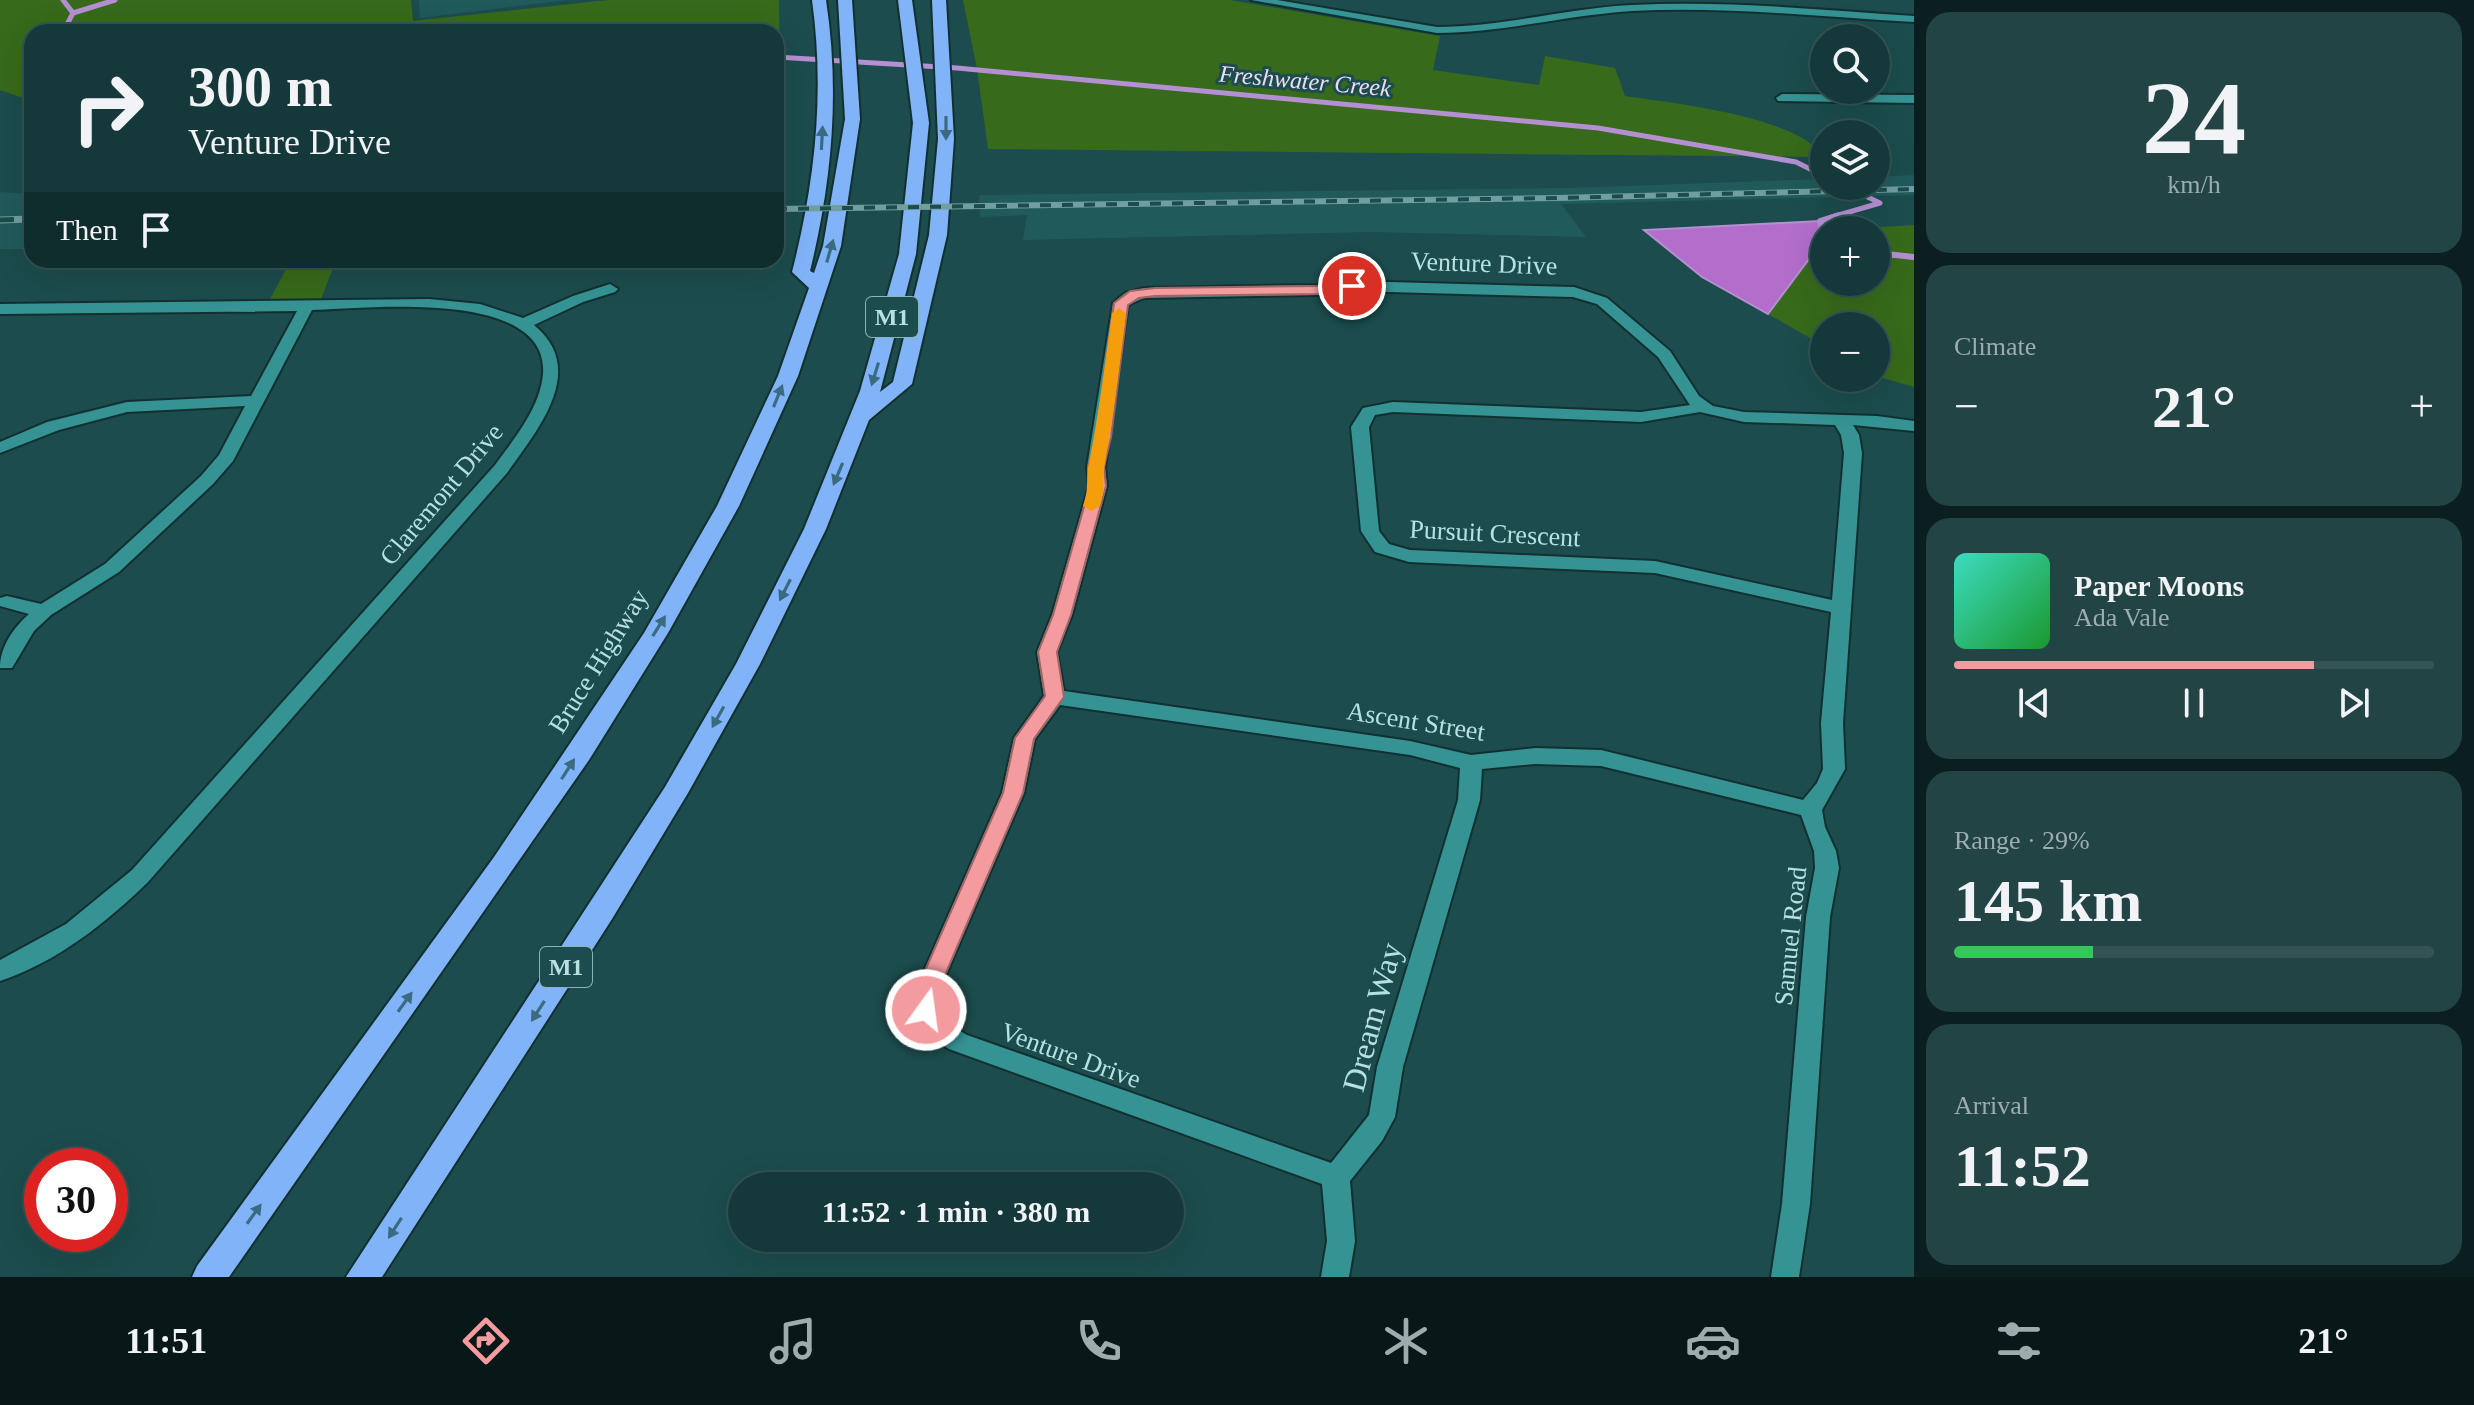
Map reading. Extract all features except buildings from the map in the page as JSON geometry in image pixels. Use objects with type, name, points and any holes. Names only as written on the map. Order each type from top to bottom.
[{"type":"highway","points":[[819,0],[825,88],[819,188],[801,272],[820,288]]},
{"type":"highway","name":"Bruce Highway","points":[[209,1277],[525,835],[682,589],[716,529],[766,425],[820,288],[840,215],[852,143],[855,90],[845,0]]},
{"type":"highway","name":"M1","points":[[363,1277],[594,925],[692,764],[808,544],[862,416],[908,251],[921,153],[921,94],[916,50],[905,0]]},
{"type":"highway","points":[[862,416],[902,384],[918,329],[938,235],[945,161],[945,95],[939,0]]},
{"type":"street","points":[[1257,0],[1437,30],[1463,30],[1644,7],[1727,9],[1752,3],[1785,12],[1914,19]]},
{"type":"street","points":[[1591,0],[1610,11]]},
{"type":"street","points":[[1782,98],[1914,99]]},
{"type":"street","name":"Venture Drive","points":[[1336,1177],[958,1042],[946,1037],[930,1021],[926,1010],[927,992],[1013,793],[1025,738],[1055,697],[1047,652],[1062,615],[1098,486],[1096,467],[1103,437],[1120,306],[1130,296],[1155,292],[1318,290],[1352,286],[1582,294],[1608,306],[1664,354],[1693,399],[1702,407]]},
{"type":"street","points":[[0,309],[454,306],[497,312],[523,324],[578,299],[610,289]]},
{"type":"street","points":[[5,663],[26,627],[44,611],[112,568],[207,480],[227,457],[307,306]]},
{"type":"street","name":"Claremont Drive","points":[[0,971],[67,936],[106,909],[140,876],[501,469],[532,421],[550,387],[553,371],[544,344],[523,324]]},
{"type":"street","points":[[5,440],[127,407],[254,401]]},
{"type":"street","name":"Pursuit Crescent","points":[[1702,407],[1651,417],[1399,407],[1371,410],[1362,416],[1360,427],[1370,531],[1382,548],[1409,556],[1655,567],[1843,609]]},
{"type":"street","points":[[1702,407],[1744,417],[1914,426]]},
{"type":"street","points":[[1811,810],[1813,801],[1826,787],[1834,769],[1832,723],[1853,453],[1850,435],[1841,420]]},
{"type":"street","points":[[7,602],[44,611]]},
{"type":"street","name":"Ascent Street","points":[[1055,697],[1397,746],[1471,763],[1535,756],[1601,758],[1811,810]]},
{"type":"street","name":"Dream Way","points":[[1336,1177],[1373,1133],[1382,1117],[1393,1053],[1469,800],[1471,763]]},
{"type":"street","name":"Samuel Road","points":[[1785,1277],[1796,1204],[1818,917],[1827,868],[1825,851],[1814,827],[1811,810]]},
{"type":"street","points":[[1335,1277],[1341,1241],[1335,1196],[1336,1177]]},
{"type":"shaded area","points":[[419,0],[568,0],[420,18]]},
{"type":"shaded area","points":[[1914,175],[1914,195],[1890,196],[1890,176]]},
{"type":"shaded area","points":[[1810,179],[1810,198],[1561,204],[1586,237],[1369,232],[1023,240],[1027,215],[980,217],[979,195],[1569,188]]},
{"type":"shaded area","points":[[0,192],[24,194],[24,249],[0,249]]},
{"type":"shaded area","points":[[1810,222],[1810,258],[1768,314],[1702,277],[1644,230]]},
{"type":"green space","points":[[0,0],[411,0],[413,21],[608,0],[779,0],[779,24],[24,24],[24,98],[0,90]]},
{"type":"green space","points":[[963,0],[1230,0],[1440,36],[1433,70],[1539,85],[1545,56],[1615,68],[1625,96],[1702,108],[1762,122],[1789,131],[1810,143],[1810,157],[988,149]]},
{"type":"green space","points":[[1914,225],[1914,387],[1890,380],[1890,312],[1810,312],[1810,338],[1768,314],[1810,258],[1810,296],[1890,296],[1890,226]]},
{"type":"green space","points":[[287,268],[333,268],[321,299],[270,299]]},
{"type":"waterway","points":[[63,0],[73,13]]},
{"type":"waterway","name":"Freshwater Creek","points":[[73,13],[115,0]]},
{"type":"waterway","name":"Freshwater Creek","points":[[67,24],[73,13]]},
{"type":"waterway","name":"Freshwater Creek","points":[[784,57],[957,68],[1598,128],[1796,162],[1810,169]]},
{"type":"waterway","name":"Freshwater Creek","points":[[1835,216],[1880,203],[1874,200]]},
{"type":"waterway","name":"Freshwater Creek","points":[[1890,254],[1914,257]]},
{"type":"railway","points":[[784,209],[1557,198],[1914,189]]},
{"type":"railway","points":[[0,220],[24,219]]},
{"type":"slow traffic","points":[[1091,506],[1098,486],[1096,467],[1101,451],[1119,313]]},
{"type":"route","points":[[926,1010],[925,1001],[931,982],[1013,793],[1025,738],[1055,697],[1047,652],[1062,615],[1098,486],[1096,467],[1101,451],[1121,303],[1135,294],[1155,292],[1318,290],[1352,286]]}]
